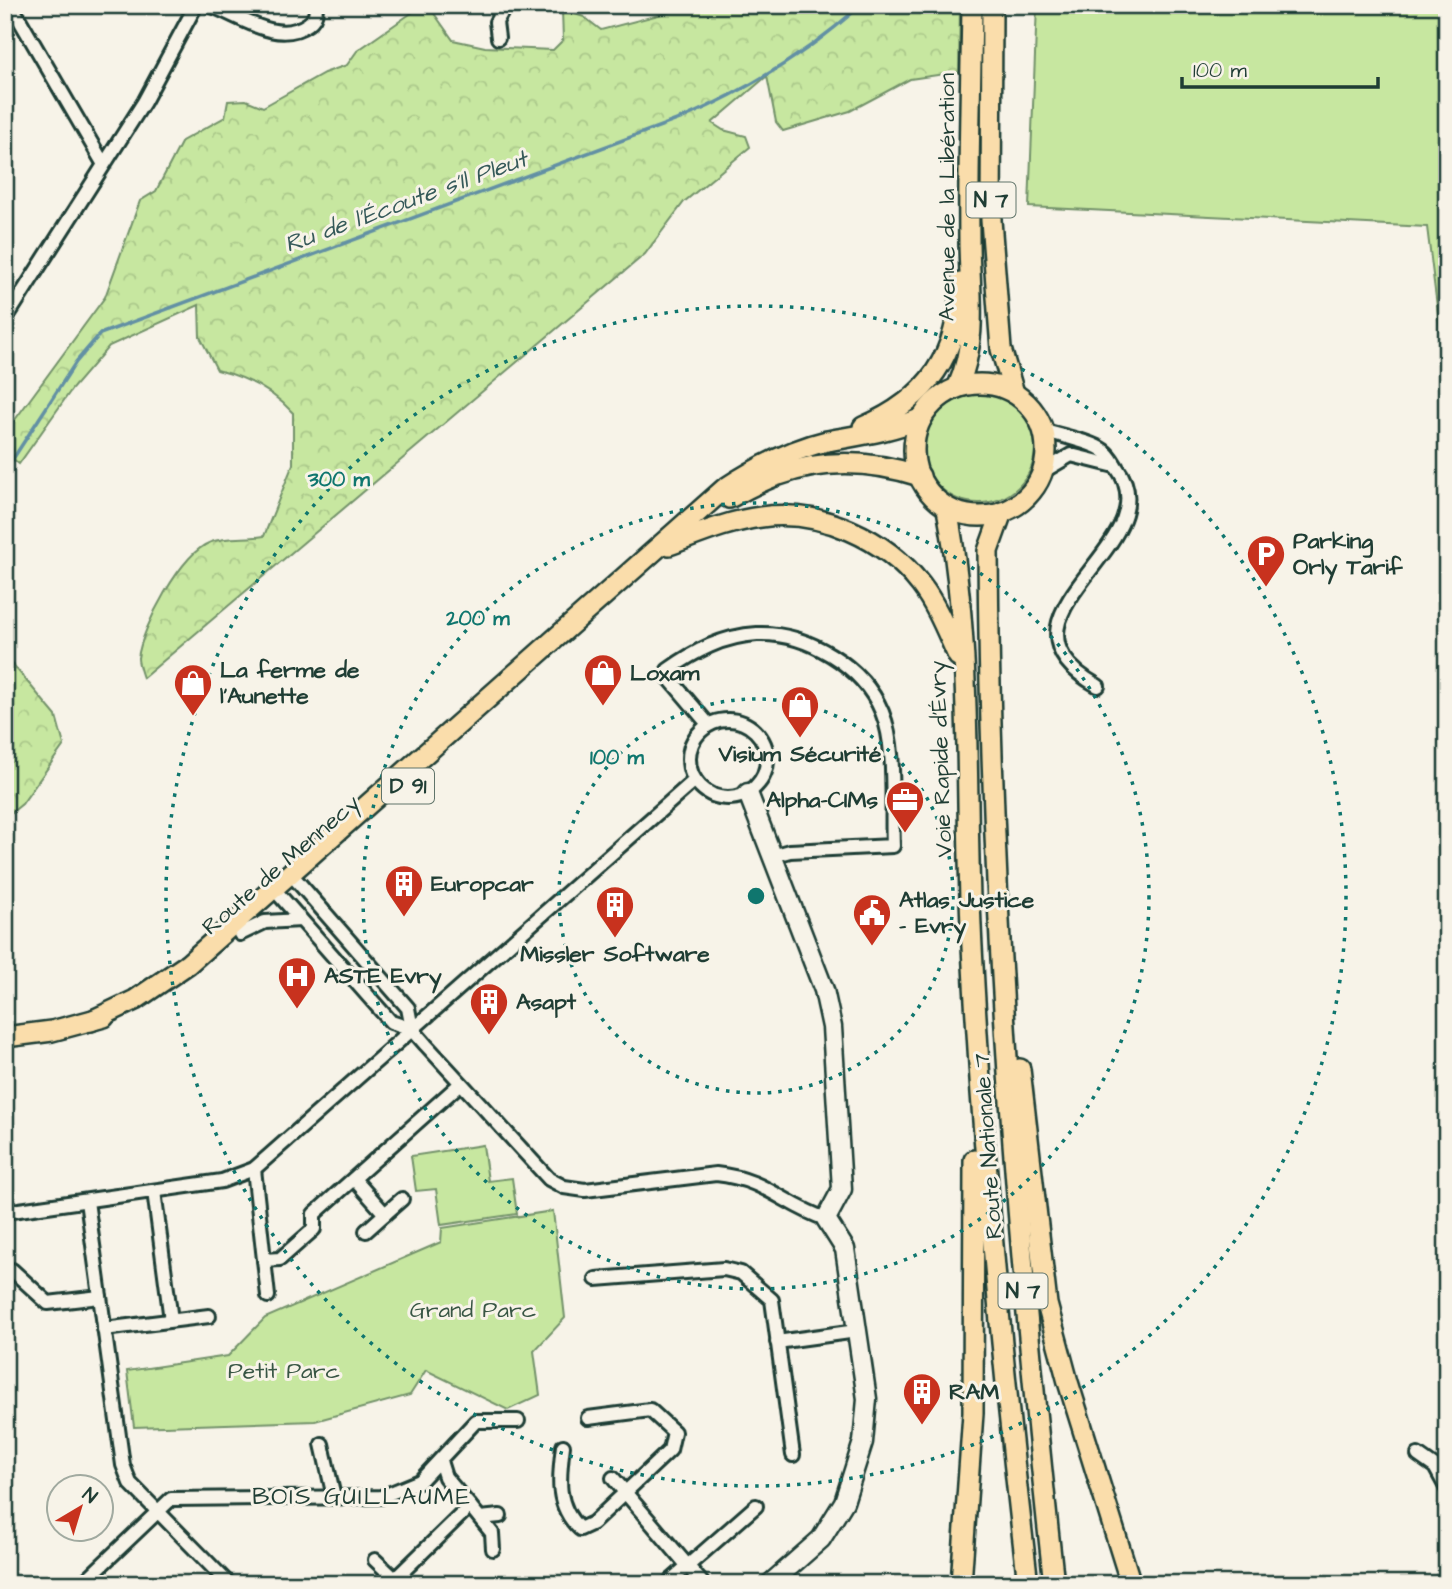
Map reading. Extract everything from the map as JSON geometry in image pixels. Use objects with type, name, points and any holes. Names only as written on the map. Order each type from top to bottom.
[{"type":"main road","name":"Avenue de la Libération","points":[[958,386],[971,343],[973,297],[968,242],[972,5]]},
{"type":"main road","name":"Avenue de la Libération","points":[[992,5],[991,220],[1001,349],[1014,393]]},
{"type":"main road","points":[[829,441],[886,417],[928,384],[944,360],[954,334],[960,304],[960,266],[968,242]]},
{"type":"main road","points":[[977,383],[996,385],[1014,393],[1026,402],[1043,430],[1046,451],[1042,472],[1027,497],[1002,512],[975,516],[947,509],[926,489],[920,476],[913,447],[922,418],[943,395],[958,386],[977,383]]},
{"type":"main road","name":"Route de Mennecy","points":[[91,1021],[163,983],[278,893],[431,766],[510,681],[662,548],[724,489],[768,462],[829,441],[897,428],[922,418]]},
{"type":"main road","name":"Route de Mennecy","points":[[705,508],[778,475],[819,464],[886,465],[920,476]]},
{"type":"main road","name":"Voie Rapide d'Évry","points":[[947,509],[954,546],[962,664],[978,1051]]},
{"type":"main road","name":"N 7","points":[[1002,512],[988,551],[1003,998]]},
{"type":"main road","points":[[662,548],[726,525],[761,517],[792,515],[828,522],[885,549],[905,567],[936,608],[962,664]]},
{"type":"main road","points":[[748,793],[824,990],[832,1027],[842,1189],[826,1219],[845,1249],[867,1399],[863,1442],[844,1502],[821,1539],[770,1584]]},
{"type":"main road","name":"Route de Mennecy","points":[[5,1037],[91,1021],[136,1009],[182,983],[240,934],[278,893]]},
{"type":"main road","points":[[1003,998],[1016,1027],[1046,1304],[1131,1584]]},
{"type":"main road","name":"Route Nationale 7","points":[[1003,998],[1026,1328],[1054,1584]]},
{"type":"main road","points":[[961,1584],[973,1413],[978,1051]]},
{"type":"main road","name":"Route Nationale 7","points":[[978,1051],[998,1327],[1028,1584]]},
{"type":"street","points":[[11,5],[103,163]]},
{"type":"street","points":[[7,313],[144,102],[196,5]]},
{"type":"street","points":[[209,5],[231,12],[260,27],[281,32],[310,23],[316,15],[316,5]]},
{"type":"street","points":[[231,12],[244,5]]},
{"type":"street","points":[[498,38],[496,22],[506,5]]},
{"type":"street","points":[[1043,430],[1107,452],[1126,483],[1128,498],[1119,530],[1066,603],[1058,622],[1057,641],[1064,660],[1080,676],[1098,686]]},
{"type":"street","points":[[1042,472],[1071,454],[1115,466]]},
{"type":"street","points":[[708,724],[669,678],[668,670],[692,653],[727,639],[758,634],[791,639],[852,668],[873,693],[883,714],[889,746],[892,846],[790,851],[772,856]]},
{"type":"street","points":[[719,720],[744,722],[762,739],[768,763],[758,785],[748,793],[719,797],[709,794],[695,780],[688,756],[698,732],[708,724],[719,720]]},
{"type":"street","points":[[5,1212],[222,1181],[254,1169],[695,780]]},
{"type":"street","points":[[295,878],[408,1008],[412,1029],[538,1170],[565,1187],[585,1190],[716,1174],[736,1176],[764,1185],[811,1214],[826,1219]]},
{"type":"street","points":[[278,893],[391,1022],[412,1029]]},
{"type":"street","points":[[240,934],[265,922],[301,920]]},
{"type":"street","points":[[264,1260],[280,1259],[314,1229],[314,1214],[460,1084]]},
{"type":"street","points":[[254,1169],[268,1296]]},
{"type":"street","points":[[354,1179],[386,1214]]},
{"type":"street","points":[[154,1191],[171,1320]]},
{"type":"street","points":[[366,1231],[402,1199]]},
{"type":"street","points":[[87,1201],[123,1465],[130,1483],[229,1584]]},
{"type":"street","points":[[596,1279],[724,1269],[741,1273],[772,1300],[793,1455]]},
{"type":"street","points":[[5,1270],[12,1270],[48,1303],[100,1297]]},
{"type":"street","points":[[104,1328],[209,1316]]},
{"type":"street","points":[[777,1342],[857,1331]]},
{"type":"street","points":[[563,1446],[558,1484],[567,1517],[580,1530],[593,1523],[670,1450],[674,1432],[650,1410],[588,1418]]},
{"type":"street","points":[[84,1582],[171,1499],[381,1497],[421,1481],[476,1420],[518,1421]]},
{"type":"street","points":[[322,1444],[334,1497]]},
{"type":"street","points":[[1419,1455],[1435,1467],[1447,1489]]},
{"type":"street","points":[[440,1461],[445,1477],[492,1533],[493,1549]]},
{"type":"street","points":[[613,1478],[703,1584]]},
{"type":"street","points":[[375,1560],[398,1582],[470,1506]]},
{"type":"street","points":[[667,1584],[756,1506]]},
{"type":"street","points":[[480,1518],[500,1517]]},
{"type":"green space","points":[[697,5],[960,5],[959,72],[910,79],[850,111],[783,131],[776,122],[767,76],[712,123],[723,130],[746,136],[750,147],[684,202],[645,254],[143,678],[138,658],[147,628],[165,593],[188,560],[211,542],[264,536],[293,464],[293,413],[277,398],[258,386],[217,370],[200,337],[199,305],[109,346],[72,389],[19,464],[5,452],[6,432],[105,297],[140,201],[156,191],[182,141],[225,117],[228,101],[246,100],[263,107],[324,73],[347,65],[357,51],[420,7],[433,12],[453,40],[485,47],[553,50],[563,40],[562,10],[584,17],[601,30]]},
{"type":"green space","points":[[1037,5],[1447,5],[1447,386],[1427,227],[1029,207]]},
{"type":"green space","points":[[979,391],[1000,395],[1019,407],[1031,426],[1035,447],[1031,468],[1019,487],[1000,499],[979,503],[958,499],[939,487],[927,468],[923,447],[927,426],[939,407],[958,395]]},
{"type":"green space","points":[[5,655],[56,716],[64,745],[22,804],[5,818]]},
{"type":"green space","points":[[483,1145],[488,1181],[512,1178],[517,1214],[441,1225],[436,1189],[416,1191],[411,1156]]},
{"type":"green space","points":[[553,1211],[565,1318],[534,1351],[540,1395],[508,1410],[426,1370],[410,1395],[315,1421],[134,1427],[127,1371],[228,1356],[265,1318],[441,1242],[442,1228]]},
{"type":"waterway","name":"Ru de l'Écoute s'Il Pleut","points":[[5,471],[76,362],[100,334],[685,117],[778,68],[821,38],[861,5]]},
{"type":"place","name":"Parking Orly Tarif","points":[[1266,588]]},
{"type":"place","name":"Loxam","points":[[603,707]]},
{"type":"place","name":"La ferme de l'Aunette","points":[[193,717]]},
{"type":"place","name":"Visium Sécurité","points":[[800,739]]},
{"type":"place","name":"Alpha-CIMs","points":[[905,834]]},
{"type":"place","name":"Europcar","points":[[404,918]]},
{"type":"place","name":"Missler Software","points":[[615,939]]},
{"type":"place","name":"Atlas Justice - Evry","points":[[872,947]]},
{"type":"place","name":"ASTE Evry","points":[[297,1010]]},
{"type":"place","name":"Asapt","points":[[489,1036]]},
{"type":"place","name":"RAM","points":[[922,1426]]},
{"type":"district","name":"BOIS GUILLAUME","points":[[362,1497]]},
{"type":"park label","name":"Grand Parc","points":[[473,1310]]},
{"type":"park label","name":"Petit Parc","points":[[284,1371]]}]
